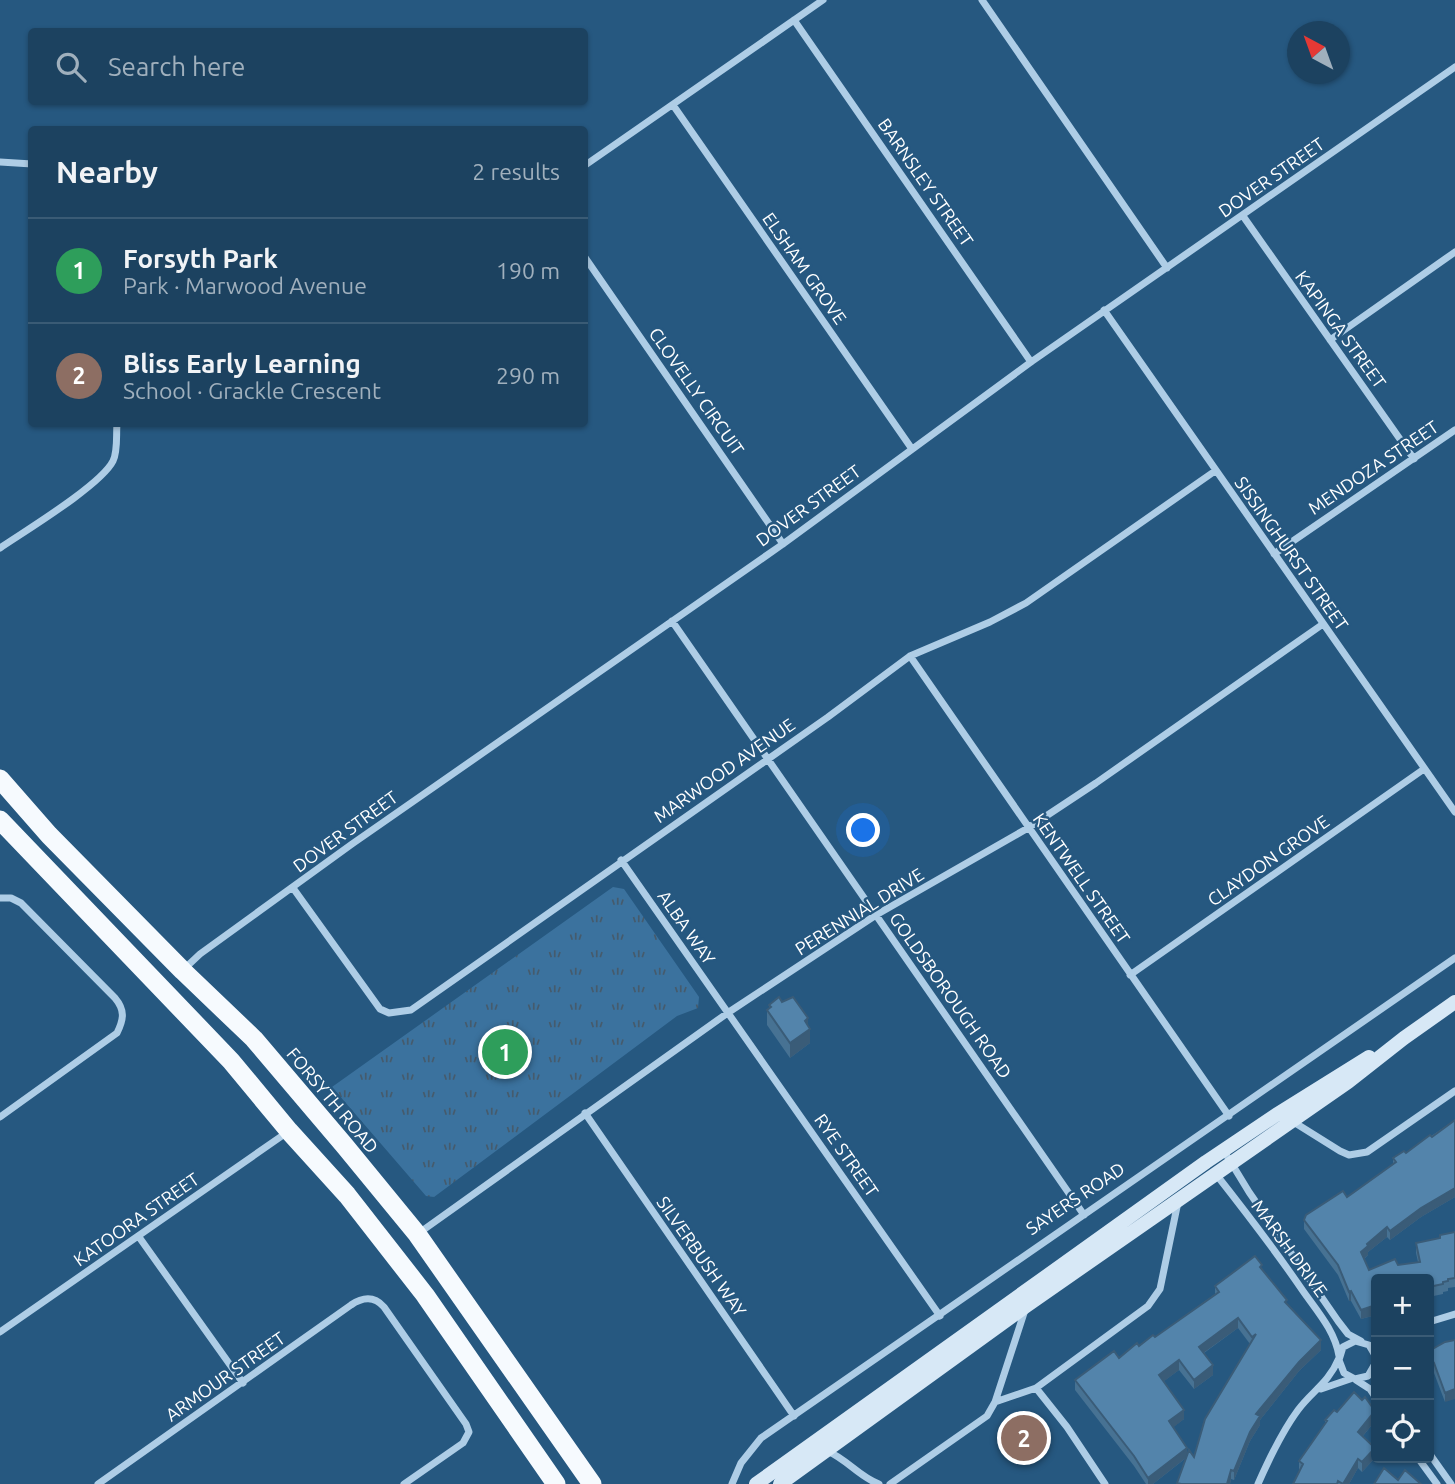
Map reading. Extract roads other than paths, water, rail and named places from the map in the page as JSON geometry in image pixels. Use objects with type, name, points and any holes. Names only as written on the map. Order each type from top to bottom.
[{"type":"highway","name":"FORSYTH ROAD","points":[[0,779],[49,835],[254,1039],[417,1234],[592,1484]]},
{"type":"highway","points":[[0,820],[231,1061],[347,1195],[393,1251],[556,1484]]},
{"type":"highway","points":[[161,990],[183,971]]},
{"type":"highway","points":[[393,1251],[417,1234]]},
{"type":"highway","points":[[569,1450],[605,1484]]},
{"type":"main road","points":[[780,1484],[1026,1306],[1348,1082],[1455,1002]]},
{"type":"main road","points":[[756,1484],[1224,1150],[1356,1063],[1404,1038]]},
{"type":"street","points":[[588,163],[823,0]]},
{"type":"street","points":[[982,0],[1167,268]]},
{"type":"street","name":"BARNSLEY STREET","points":[[794,20],[1031,362]]},
{"type":"street","name":"DOVER STREET","points":[[183,971],[200,954],[566,693],[783,544],[1104,310],[1455,67]]},
{"type":"street","name":"ELSHAM GROVE","points":[[673,105],[912,449]]},
{"type":"street","points":[[0,162],[28,163]]},
{"type":"street","name":"KAPINGA STREET","points":[[1243,216],[1415,459]]},
{"type":"street","points":[[1330,340],[1455,252]]},
{"type":"street","name":"CLOVELLY CIRCUIT","points":[[588,262],[783,544]]},
{"type":"street","name":"SISSINGHURST STREET","points":[[1104,310],[1455,812]]},
{"type":"street","points":[[0,548],[94,482],[110,466],[114,458],[117,427]]},
{"type":"street","name":"MENDOZA STREET","points":[[1274,554],[1455,430]]},
{"type":"street","name":"MARWOOD AVENUE","points":[[293,888],[380,1009],[389,1013],[411,1010],[828,717],[910,656],[990,622],[1026,603],[1215,471]]},
{"type":"street","name":"GOLDSBOROUGH ROAD","points":[[672,621],[1084,1215]]},
{"type":"street","name":"PERENNIAL DRIVE","points":[[417,1234],[729,1012],[876,915],[1028,828],[1324,624]]},
{"type":"street","name":"KENTWELL STREET","points":[[910,656],[1229,1116]]},
{"type":"street","name":"CLAYDON GROVE","points":[[1130,975],[1424,769]]},
{"type":"street","name":"ALBA WAY","points":[[621,860],[729,1012]]},
{"type":"street","points":[[0,898],[10,898],[21,903],[115,998],[122,1007],[123,1014],[117,1033],[0,1117]]},
{"type":"street","name":"SAYERS ROAD","points":[[732,1484],[741,1463],[761,1438],[1455,958]]},
{"type":"street","name":"RYE STREET","points":[[729,1012],[940,1316]]},
{"type":"street","points":[[1292,1121],[1340,1151],[1349,1154],[1367,1152],[1455,1091]]},
{"type":"street","name":"SILVERBUSH WAY","points":[[585,1113],[794,1416]]},
{"type":"street","name":"KATOORA STREET","points":[[0,1332],[289,1131]]},
{"type":"street","name":"MARSH DRIVE","points":[[1224,1150],[1338,1321],[1348,1334],[1362,1342]]},
{"type":"street","name":"MARSH DRIVE","points":[[1206,1163],[1329,1327],[1339,1357]]},
{"type":"street","points":[[995,1402],[1036,1388],[1152,1301],[1160,1289],[1178,1202]]},
{"type":"street","points":[[139,1237],[243,1383]]},
{"type":"street","name":"ARMOUR STREET","points":[[98,1484],[351,1305],[359,1300],[372,1299],[384,1307],[466,1424],[469,1433],[463,1443],[404,1484]]},
{"type":"street","points":[[891,1484],[982,1421],[995,1402],[1026,1306]]},
{"type":"street","points":[[1434,1320],[1455,1314]]},
{"type":"street","points":[[1258,1484],[1297,1411],[1330,1376],[1347,1345],[1371,1341]]},
{"type":"street","points":[[1362,1342],[1371,1348]]},
{"type":"street","points":[[1339,1357],[1342,1371],[1371,1390]]},
{"type":"street","points":[[1317,1391],[1336,1382],[1368,1376],[1371,1371]]},
{"type":"street","points":[[1036,1388],[1067,1427],[1105,1484]]},
{"type":"street","points":[[825,1451],[838,1456],[879,1484]]},
{"type":"street","points":[[1434,1460],[1451,1484]]},
{"type":"street","points":[[1422,1463],[1437,1484]]},
{"type":"place","name":"Forsyth Park","points":[[505,1052]]},
{"type":"place","name":"Bliss Early Learning","points":[[1024,1438]]}]
